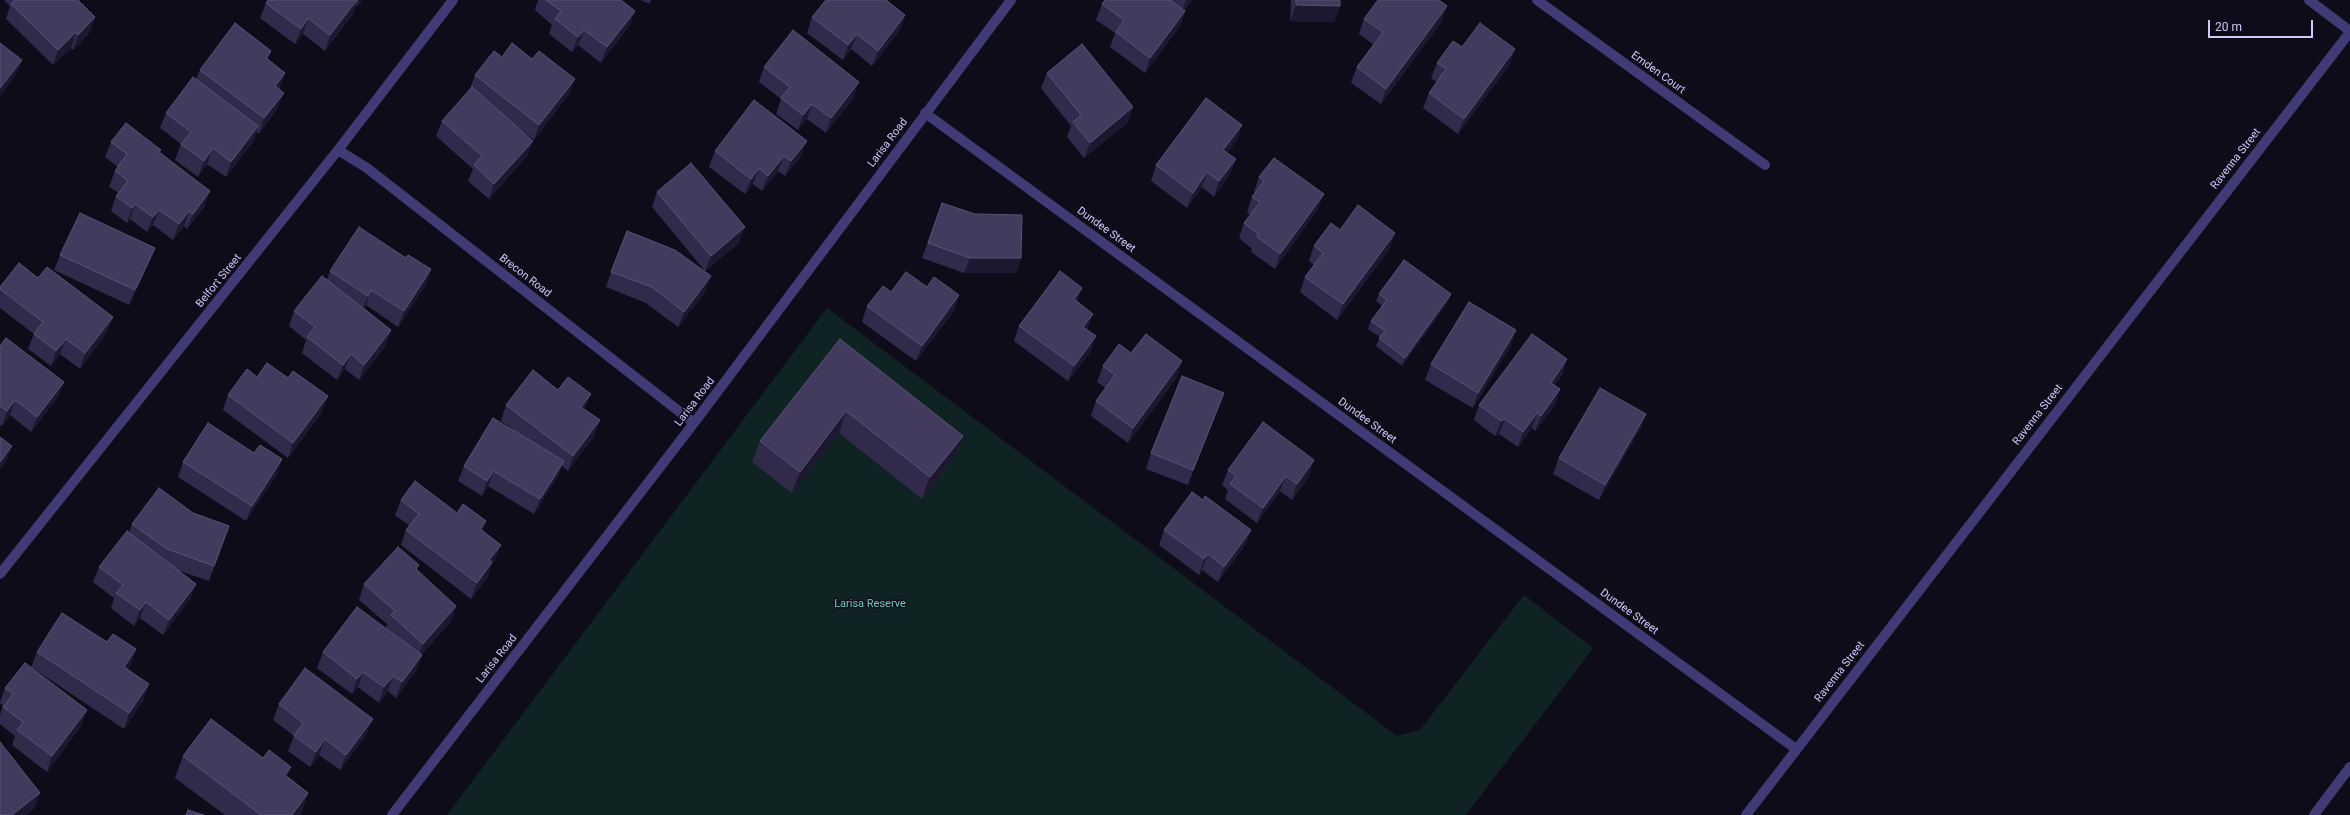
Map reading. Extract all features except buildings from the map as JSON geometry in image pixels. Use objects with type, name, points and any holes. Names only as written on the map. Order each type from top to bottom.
[{"type":"street","name":"Belfort Street","points":[[0,574],[338,150],[453,0]]},
{"type":"street","name":"Larisa Road","points":[[392,815],[694,423],[1011,0]]},
{"type":"street","name":"Emden Court","points":[[1537,0],[1765,165]]},
{"type":"street","points":[[2309,0],[2350,31]]},
{"type":"street","name":"Ravenna Street","points":[[1746,815],[2350,31]]},
{"type":"street","name":"Dundee Street","points":[[925,113],[1796,749]]},
{"type":"street","name":"Brecon Road","points":[[338,150],[367,168],[694,423]]},
{"type":"street","points":[[2314,815],[2350,767]]},
{"type":"green space","name":"Larisa Reserve","points":[[827,308],[1397,736],[1420,730],[1524,595],[1593,648],[1466,815],[447,815]]}]
